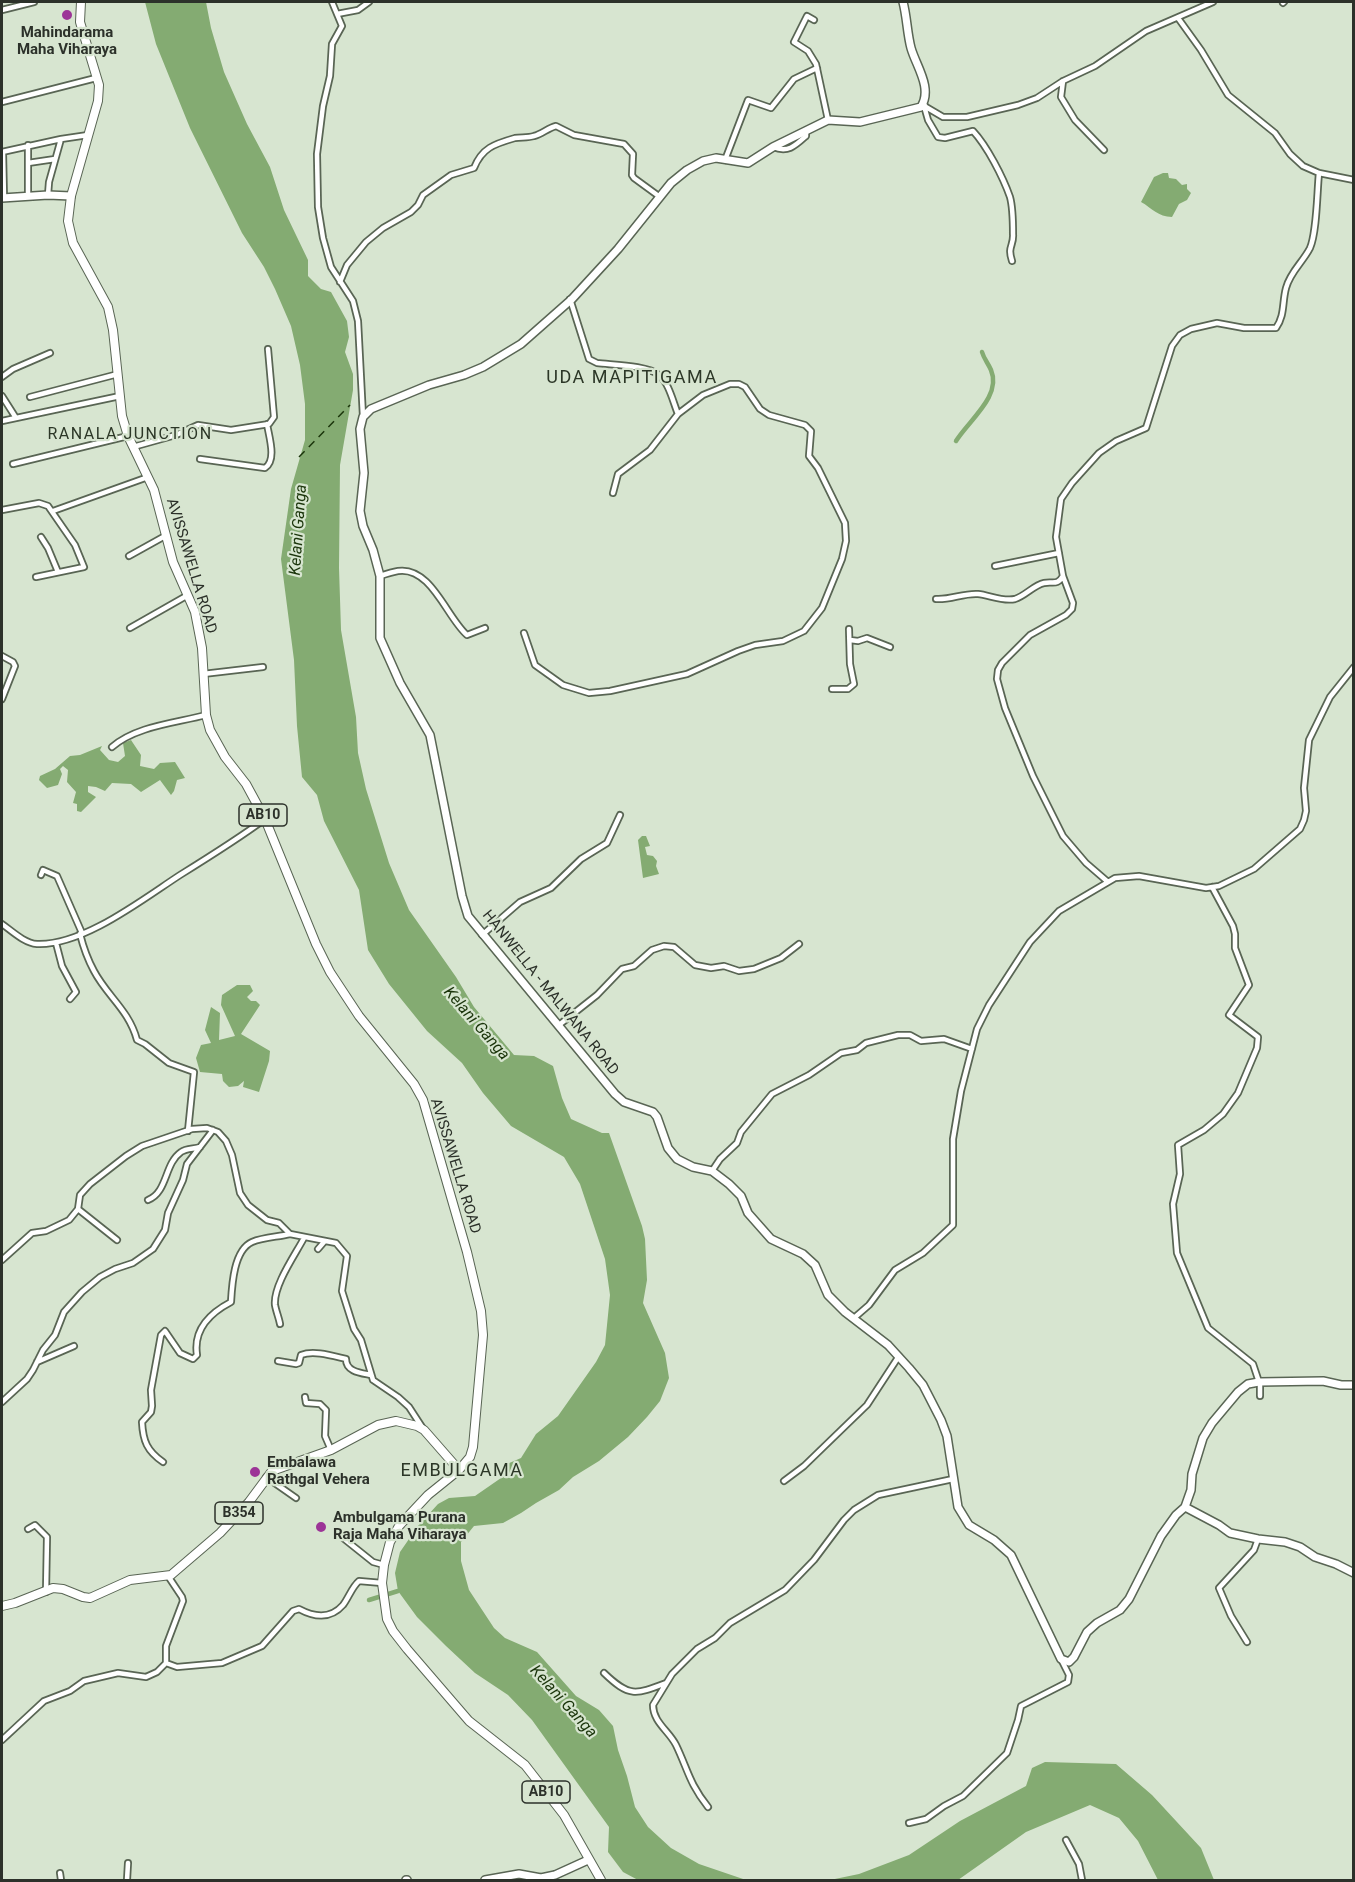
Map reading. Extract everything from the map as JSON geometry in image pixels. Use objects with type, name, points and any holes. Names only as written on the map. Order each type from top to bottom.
[{"type":"main road","name":"AVISSAWELLA ROAD","points":[[81,2],[80,22],[99,85],[98,100],[71,196],[69,221],[73,243],[108,307],[128,436],[154,490],[173,562],[188,595],[199,629],[206,715],[214,740],[246,784],[265,819],[316,944],[330,972],[359,1016],[414,1084],[423,1100],[467,1252],[481,1311],[483,1335],[473,1447],[470,1457],[459,1470],[428,1495],[399,1526],[390,1542],[384,1565],[383,1587],[386,1614],[393,1631],[406,1649],[469,1721],[525,1765],[564,1815],[601,1881]]},
{"type":"main road","points":[[266,1477],[278,1468],[305,1461],[332,1450],[388,1422],[406,1423],[424,1430],[459,1470]]},
{"type":"main road","name":"B354","points":[[2,1606],[58,1588],[90,1598],[130,1580],[168,1576],[190,1561],[220,1533],[249,1502],[266,1477]]},
{"type":"street","points":[[2,10],[16,4],[34,2]]},
{"type":"street","points":[[332,2],[342,26],[332,44],[330,76],[323,106],[317,154],[318,207],[331,267],[352,301],[358,321],[363,417]]},
{"type":"street","points":[[337,14],[358,10],[369,2]]},
{"type":"street","points":[[903,2],[911,48],[922,75],[925,92],[923,103],[928,120],[938,137],[945,138],[973,131],[1010,196],[1014,236],[1009,252],[1012,261]]},
{"type":"street","points":[[923,103],[943,117],[967,117],[1037,98],[1063,81],[1095,66],[1146,31],[1213,2]]},
{"type":"street","points":[[814,20],[807,16],[794,42],[808,51],[817,68],[828,120]]},
{"type":"street","points":[[1178,18],[1201,50],[1228,95],[1275,133],[1290,154],[1303,166],[1319,173],[1353,180]]},
{"type":"street","points":[[725,160],[748,100],[771,108],[794,79],[817,68]]},
{"type":"street","points":[[2,102],[96,78]]},
{"type":"street","points":[[1063,81],[1061,97],[1075,120],[1104,150]]},
{"type":"street","points":[[363,417],[370,409],[429,385],[483,367],[521,344],[546,323],[618,249],[671,183],[703,161],[716,158],[748,164],[773,147],[828,120],[860,122],[912,110],[921,107],[923,103]]},
{"type":"street","points":[[340,282],[347,265],[366,243],[383,228],[411,212],[418,206],[423,195],[434,186],[451,175],[474,168],[482,152],[490,147],[516,138],[535,136],[551,127],[556,126],[586,138],[624,144],[633,154],[632,175],[634,178],[660,197]]},
{"type":"street","points":[[71,196],[3,198],[2,152],[28,145],[88,135]]},
{"type":"street","points":[[48,195],[49,182],[61,139]]},
{"type":"street","points":[[28,145],[28,196]]},
{"type":"street","points":[[28,163],[56,159]]},
{"type":"street","points":[[1108,882],[1086,862],[1064,836],[1033,776],[1005,708],[997,679],[998,670],[1030,635],[1072,609],[1073,603],[1063,576],[1056,537],[1061,499],[1099,453],[1116,441],[1146,428],[1172,346],[1180,335],[1191,329],[1217,323],[1244,328],[1276,328],[1282,319],[1286,287],[1296,266],[1310,248],[1319,173]]},
{"type":"street","points":[[570,299],[589,359],[597,363],[650,370],[659,375],[669,391],[678,414]]},
{"type":"street","points":[[133,447],[176,435],[198,424],[231,430],[267,424],[274,417],[268,349]]},
{"type":"street","points":[[2,377],[13,369],[50,353]]},
{"type":"street","points":[[30,397],[119,374]]},
{"type":"street","points":[[524,633],[535,665],[563,685],[589,693],[610,691],[687,674],[755,645],[783,641],[804,631],[822,608],[842,559],[846,541],[845,523],[818,468],[809,456],[811,430],[805,424],[769,415],[760,410],[745,387],[740,384],[730,384],[703,395],[678,414],[650,450],[618,474],[613,493]]},
{"type":"street","points":[[2,396],[16,418]]},
{"type":"street","points":[[2,421],[120,396]]},
{"type":"street","name":"HANWELLA - MALWANA ROAD","points":[[363,417],[360,429],[364,472],[360,511],[380,576],[380,638],[400,683],[430,735],[462,896],[468,915],[482,935],[615,1094],[624,1102],[653,1112],[668,1148],[677,1159],[693,1167],[712,1171],[741,1196],[748,1213],[771,1239],[803,1254],[815,1265],[828,1295],[845,1312],[899,1356],[922,1385],[942,1420],[951,1452],[958,1507],[969,1526],[994,1540],[1011,1555],[1061,1659]]},
{"type":"street","points":[[200,459],[265,468],[269,466],[271,451],[267,424]]},
{"type":"street","points":[[13,464],[128,436]]},
{"type":"street","points":[[53,511],[148,477]]},
{"type":"street","points":[[2,510],[39,503],[48,506],[75,545],[84,567],[36,578]]},
{"type":"street","points":[[129,556],[165,536]]},
{"type":"street","points":[[41,537],[58,572]]},
{"type":"street","points":[[995,566],[1059,553]]},
{"type":"street","points":[[380,576],[400,570],[411,572],[436,590],[459,628],[467,635],[485,628]]},
{"type":"street","points":[[936,599],[979,594],[1014,599],[1042,583],[1056,584],[1063,576]]},
{"type":"street","points":[[130,628],[188,595]]},
{"type":"street","points":[[832,689],[848,688],[854,684],[850,664],[849,629]]},
{"type":"street","points":[[850,640],[858,641],[867,638],[890,647]]},
{"type":"street","points":[[2,656],[15,666],[2,699]]},
{"type":"street","points":[[203,674],[262,667]]},
{"type":"street","points":[[854,1318],[869,1305],[895,1270],[924,1253],[953,1225],[953,1139],[977,1029],[989,1005],[1030,942],[1059,911],[1115,878],[1139,876],[1212,887],[1219,886],[1254,869],[1300,829],[1306,811],[1304,788],[1309,740],[1330,697],[1353,667]]},
{"type":"street","points":[[112,747],[117,742],[139,732],[206,715]]},
{"type":"street","points":[[482,935],[520,902],[551,888],[581,859],[607,843],[620,815]]},
{"type":"street","points":[[2,924],[34,944],[56,943],[81,934],[128,910],[265,819]]},
{"type":"street","points":[[41,875],[43,870],[57,876],[94,972],[128,1018],[137,1040],[169,1063],[194,1072],[188,1131]]},
{"type":"street","points":[[1212,887],[1233,926],[1235,948],[1249,985],[1229,1015],[1258,1037],[1257,1048],[1238,1093],[1223,1114],[1204,1130],[1178,1145],[1180,1174],[1173,1204],[1177,1253],[1208,1328],[1253,1364],[1259,1382],[1260,1396]]},
{"type":"street","points":[[56,943],[62,966],[76,992],[70,999]]},
{"type":"street","points":[[559,1025],[597,994],[622,969],[634,966],[652,950],[664,946],[675,947],[695,965],[711,968],[724,966],[739,971],[754,969],[781,958],[800,944]]},
{"type":"street","points":[[712,1171],[720,1159],[737,1143],[741,1132],[772,1094],[809,1075],[841,1053],[857,1050],[866,1043],[898,1035],[910,1035],[921,1041],[944,1039],[972,1049]]},
{"type":"street","points":[[2,1260],[32,1233],[46,1231],[69,1221],[78,1209],[80,1195],[90,1184],[126,1156],[142,1146],[188,1131],[207,1128],[218,1132],[226,1141],[232,1155],[240,1193],[248,1205],[267,1220],[279,1222],[290,1234]]},
{"type":"street","points":[[2,1402],[27,1379],[43,1350],[55,1335],[64,1312],[82,1292],[100,1277],[133,1263],[153,1250],[165,1230],[168,1213],[183,1180],[187,1164],[213,1130]]},
{"type":"street","points":[[148,1200],[160,1191],[163,1180],[180,1152],[200,1147]]},
{"type":"street","points":[[78,1209],[117,1240]]},
{"type":"street","points":[[163,1462],[152,1454],[142,1438],[142,1422],[151,1412],[151,1390],[161,1335],[165,1331],[180,1353],[194,1359],[197,1355],[196,1348],[200,1330],[217,1309],[231,1302],[233,1271],[246,1246],[252,1242],[290,1234],[336,1243],[347,1256],[342,1291],[350,1320],[361,1340],[371,1375],[376,1383],[398,1396],[409,1407],[424,1430]]},
{"type":"street","points":[[280,1324],[275,1304],[276,1294],[304,1238]]},
{"type":"street","points":[[318,1249],[324,1242]]},
{"type":"street","points":[[37,1362],[74,1346]]},
{"type":"street","points":[[278,1361],[296,1364],[299,1363],[301,1354],[324,1354],[346,1359],[346,1365],[350,1369],[371,1375]]},
{"type":"street","points":[[784,1481],[804,1466],[867,1405],[899,1356]]},
{"type":"street","points":[[1061,1659],[1069,1662],[1087,1632],[1125,1605],[1161,1536],[1176,1515],[1185,1507],[1203,1438],[1238,1392],[1248,1384],[1259,1382],[1323,1381],[1341,1385],[1353,1384]]},
{"type":"street","points":[[305,1397],[306,1403],[320,1404],[326,1410],[325,1436],[332,1450]]},
{"type":"street","points":[[266,1477],[296,1498]]},
{"type":"street","points":[[708,1807],[694,1790],[675,1743],[662,1728],[653,1711],[652,1705],[672,1674],[730,1623],[785,1590],[814,1560],[854,1510],[878,1495],[953,1479]]},
{"type":"street","points":[[1185,1507],[1230,1533],[1285,1542],[1353,1573]]},
{"type":"street","points":[[28,1529],[35,1525],[47,1537],[46,1592]]},
{"type":"street","points":[[343,1538],[373,1562],[384,1565]]},
{"type":"street","points":[[1247,1642],[1231,1616],[1219,1588],[1254,1550],[1258,1539]]},
{"type":"street","points":[[2,1740],[44,1701],[70,1691],[84,1681],[118,1673],[146,1677],[157,1672],[166,1663],[166,1646],[183,1601],[168,1576]]},
{"type":"street","points":[[166,1663],[177,1667],[222,1663],[262,1646],[293,1611],[299,1609],[311,1616],[332,1614],[343,1605],[359,1581],[383,1587]]},
{"type":"street","points":[[909,1823],[926,1818],[963,1796],[1007,1753],[1021,1706],[1068,1682],[1069,1675],[1061,1659]]},
{"type":"street","points":[[604,1673],[630,1693],[642,1693],[666,1683]]},
{"type":"street","points":[[1066,1839],[1079,1864],[1082,1881]]},
{"type":"street","points":[[485,1881],[519,1874],[541,1879],[588,1860]]},
{"type":"street","points":[[127,1881],[128,1863]]},
{"type":"street","points":[[60,1873],[61,1881]]},
{"type":"water","name":"Kelani Ganga","points":[[145,2],[206,2],[224,72],[247,124],[270,167],[284,210],[308,260],[308,276],[321,289],[331,292],[347,321],[349,337],[345,352],[353,374],[353,390],[340,465],[341,630],[356,717],[358,753],[366,789],[389,863],[409,910],[474,1007],[514,1055],[534,1056],[553,1066],[571,1119],[602,1133],[609,1133],[645,1239],[647,1280],[643,1303],[665,1353],[669,1378],[660,1401],[628,1437],[559,1490],[503,1523],[474,1526],[461,1542],[461,1561],[469,1590],[494,1628],[505,1638],[537,1652],[576,1696],[599,1710],[613,1726],[635,1807],[648,1827],[671,1848],[699,1864],[746,1880],[638,1880],[623,1872],[608,1852],[609,1827],[532,1720],[508,1695],[475,1673],[446,1646],[417,1617],[398,1591],[395,1573],[400,1552],[418,1526],[438,1504],[449,1498],[475,1496],[501,1478],[507,1464],[521,1458],[536,1434],[558,1416],[596,1362],[605,1345],[610,1295],[605,1259],[580,1184],[564,1157],[511,1126],[483,1093],[462,1063],[427,1031],[389,984],[368,950],[359,890],[324,821],[317,795],[302,777],[294,660],[281,559],[291,489],[305,440],[305,404],[300,365],[291,326],[275,289],[242,233],[190,128],[156,44]]},
{"type":"water","points":[[1168,173],[1169,178],[1176,179],[1182,185],[1187,184],[1187,189],[1191,193],[1187,200],[1179,204],[1172,217],[1159,214],[1141,202],[1154,177]]},
{"type":"water","points":[[131,740],[141,755],[140,766],[154,769],[160,763],[175,762],[185,778],[177,780],[171,795],[160,780],[141,792],[131,784],[112,783],[105,791],[88,786],[88,792],[96,797],[81,812],[77,811],[77,804],[73,803],[76,792],[67,782],[68,770],[63,766],[60,769],[62,774],[58,785],[47,788],[39,780],[40,776],[55,769],[70,756],[80,755],[102,746],[100,750],[109,760],[118,762],[125,756],[123,743]]},
{"type":"water","points":[[646,836],[650,846],[645,847],[647,855],[653,856],[657,861],[659,874],[643,878],[638,840]]},
{"type":"water","points":[[237,985],[250,985],[253,991],[247,997],[260,1005],[241,1034],[270,1051],[259,1092],[243,1087],[244,1081],[238,1086],[229,1087],[223,1081],[222,1074],[200,1072],[196,1058],[201,1045],[211,1043],[205,1030],[211,1007],[220,1013],[219,1040],[235,1036],[221,1005],[222,995]]},
{"type":"water","points":[[1045,1762],[1116,1764],[1152,1795],[1201,1848],[1214,1880],[1158,1880],[1138,1841],[1119,1818],[1090,1805],[1026,1832],[958,1880],[830,1880],[859,1874],[909,1855],[960,1821],[1026,1786],[1032,1768]]},
{"type":"waterway","points":[[956,441],[983,407],[992,389],[991,370],[982,352]]},
{"type":"waterway","points":[[369,1600],[398,1591]]},
{"type":"ferry route","points":[[299,457],[350,405]]},
{"type":"place","name":"Mahindarama Maha Viharaya","points":[[67,15]]},
{"type":"place","name":"Embalawa Rathgal Vehera","points":[[255,1472]]},
{"type":"place","name":"Ambulgama Purana Raja Maha Viharaya","points":[[321,1527]]},
{"type":"district","name":"UDA MAPITIGAMA","points":[[632,378]]},
{"type":"district","name":"RANALA JUNCTION","points":[[130,435]]},
{"type":"district","name":"EMBULGAMA","points":[[462,1471]]}]
